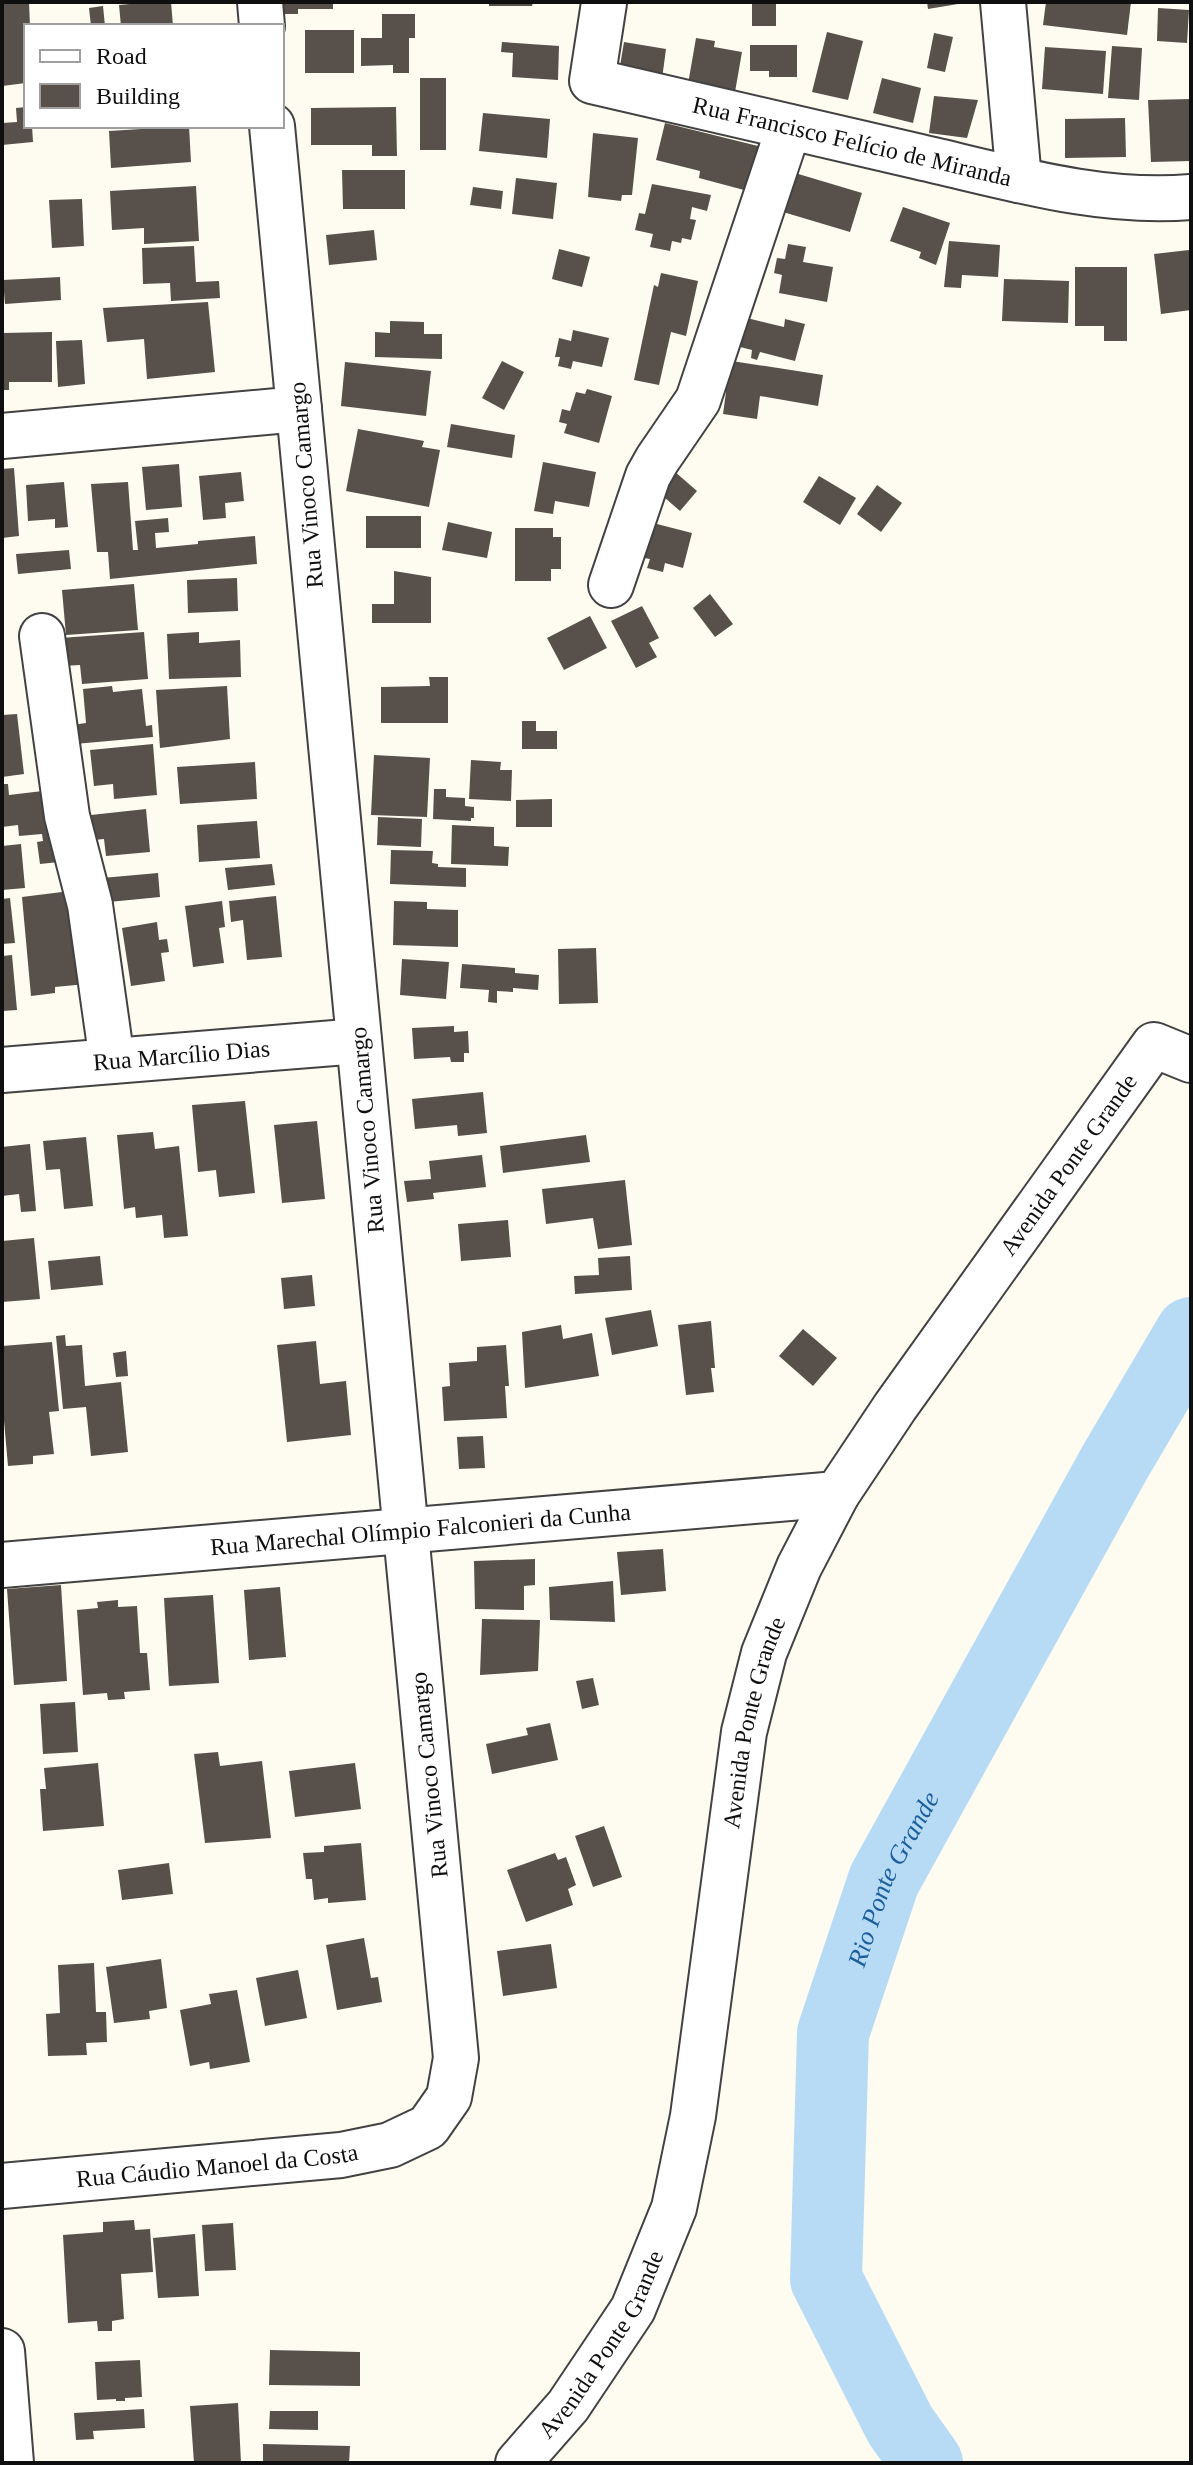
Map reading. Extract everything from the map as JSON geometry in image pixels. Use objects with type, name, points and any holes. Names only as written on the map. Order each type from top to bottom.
[{"type":"street","points":[[260,2],[262,24]]},
{"type":"street","points":[[1003,2],[1019,180]]},
{"type":"street","name":"Rua Francisco Felício de Miranda","points":[[604,3],[592,81],[1019,180],[1113,197],[1191,197]]},
{"type":"street","points":[[611,585],[648,476],[698,400],[789,127]]},
{"type":"street","name":"Rua Vinoco Camargo","points":[[272,128],[456,2058],[449,2097],[428,2127]]},
{"type":"street","points":[[2,436],[299,409]]},
{"type":"street","points":[[42,636],[67,816],[90,905],[112,1061]]},
{"type":"street","name":"Rua Marcílio Dias","points":[[2,1070],[359,1041]]},
{"type":"street","name":"Avenida Ponte Grande","points":[[518,2463],[568,2406],[633,2309],[674,2208],[693,2116],[744,1732],[764,1653],[799,1567],[837,1494],[895,1407],[1173,1052]]},
{"type":"street","name":"Rua Marechal Olímpio Falconieri da Cunha","points":[[2,1565],[837,1494]]},
{"type":"street","name":"Rua Cáudio Manoel da Costa","points":[[2,2186],[341,2155],[390,2145],[428,2127]]},
{"type":"street","points":[[2,2351],[11,2463]]},
{"type":"building","points":[[3,2],[29,2],[30,24],[24,24],[24,83],[2,86]]},
{"type":"building","points":[[171,2],[173,24],[121,24],[119,5]]},
{"type":"building","points":[[281,2],[333,2],[333,9],[298,9],[298,14],[281,14]]},
{"type":"building","points":[[489,2],[533,2],[532,6],[489,6]]},
{"type":"building","points":[[752,2],[776,2],[776,26],[752,26]]},
{"type":"building","points":[[927,2],[958,2],[958,4],[928,9]]},
{"type":"building","points":[[1046,2],[1131,2],[1127,35],[1043,25]]},
{"type":"building","points":[[103,6],[105,24],[91,24],[89,8]]},
{"type":"building","points":[[1158,8],[1189,10],[1187,43],[1157,41]]},
{"type":"building","points":[[382,14],[415,14],[415,38],[409,38],[409,73],[393,73],[393,65],[361,66],[361,38],[382,38]]},
{"type":"building","points":[[305,30],[354,30],[354,73],[305,73]]},
{"type":"building","points":[[827,32],[863,41],[848,100],[812,92]]},
{"type":"building","points":[[934,33],[953,37],[945,72],[927,68]]},
{"type":"building","points":[[696,38],[715,41],[714,47],[742,52],[735,92],[688,84]]},
{"type":"building","points":[[502,42],[559,46],[558,80],[512,77],[513,53],[501,52]]},
{"type":"building","points":[[624,42],[666,49],[662,79],[619,72]]},
{"type":"building","points":[[750,45],[797,45],[797,77],[769,77],[769,71],[750,71]]},
{"type":"building","points":[[1112,46],[1142,48],[1139,100],[1108,98]]},
{"type":"building","points":[[1045,47],[1106,51],[1103,94],[1042,89]]},
{"type":"building","points":[[420,78],[446,78],[446,150],[420,150]]},
{"type":"building","points":[[882,78],[921,88],[913,123],[873,113]]},
{"type":"building","points":[[934,96],[978,100],[967,138],[929,133]]},
{"type":"building","points":[[1191,99],[1191,161],[1151,162],[1148,100]]},
{"type":"building","points":[[24,107],[24,128],[32,128],[33,142],[2,145],[2,123],[17,122],[16,108]]},
{"type":"building","points":[[396,107],[397,156],[372,156],[372,145],[311,145],[311,108]]},
{"type":"building","points":[[483,113],[550,119],[547,158],[479,151]]},
{"type":"building","points":[[1125,118],[1126,157],[1065,158],[1065,119]]},
{"type":"building","points":[[665,123],[758,146],[744,190],[699,178],[700,171],[656,160]]},
{"type":"building","points":[[189,128],[191,162],[111,168],[109,131]]},
{"type":"building","points":[[593,133],[638,138],[632,195],[622,195],[621,201],[588,197]]},
{"type":"building","points":[[342,170],[405,170],[405,209],[343,209]]},
{"type":"building","points":[[785,170],[862,193],[850,232],[773,209]]},
{"type":"building","points":[[516,178],[557,183],[553,219],[512,214]]},
{"type":"building","points":[[652,184],[711,195],[707,211],[692,207],[690,219],[696,220],[691,240],[682,238],[681,243],[672,241],[670,251],[650,247],[653,234],[635,230],[639,213],[645,214]]},
{"type":"building","points":[[196,186],[199,241],[144,244],[144,228],[112,230],[110,191]]},
{"type":"building","points":[[473,187],[503,191],[501,209],[470,205]]},
{"type":"building","points":[[82,199],[84,246],[52,248],[49,200]]},
{"type":"building","points":[[903,207],[950,223],[936,265],[919,258],[921,252],[890,241]]},
{"type":"building","points":[[374,230],[377,260],[329,265],[326,235]]},
{"type":"building","points":[[949,241],[1000,245],[998,277],[962,275],[961,288],[944,287]]},
{"type":"building","points":[[788,244],[806,247],[803,262],[833,267],[827,302],[779,293],[782,275],[774,273],[777,258],[785,259]]},
{"type":"building","points":[[194,246],[196,282],[219,281],[220,298],[171,301],[170,283],[143,284],[142,248]]},
{"type":"building","points":[[559,249],[590,257],[582,287],[552,279]]},
{"type":"building","points":[[1189,250],[1191,310],[1161,314],[1154,254]]},
{"type":"building","points":[[1075,267],[1127,267],[1127,341],[1104,341],[1104,326],[1075,326]]},
{"type":"building","points":[[661,273],[698,281],[686,336],[671,332],[659,385],[634,380],[654,285],[658,287]]},
{"type":"building","points":[[60,277],[61,300],[5,304],[3,280]]},
{"type":"building","points":[[1004,279],[1069,281],[1068,323],[1002,321]]},
{"type":"building","points":[[208,302],[215,372],[147,379],[144,339],[107,342],[103,308]]},
{"type":"building","points":[[747,318],[784,327],[785,319],[805,324],[795,361],[760,352],[757,360],[751,358],[752,350],[740,347]]},
{"type":"building","points":[[390,321],[424,322],[424,334],[442,334],[442,359],[375,357],[375,332],[390,333]]},
{"type":"building","points":[[573,330],[609,338],[602,367],[573,361],[571,369],[558,366],[560,357],[555,357],[559,338],[571,341]]},
{"type":"building","points":[[52,332],[52,382],[9,382],[9,390],[2,390],[2,333]]},
{"type":"building","points":[[82,340],[85,384],[58,387],[56,341]]},
{"type":"building","points":[[719,359],[823,375],[818,406],[760,396],[757,419],[723,414],[726,392],[714,390]]},
{"type":"building","points":[[502,361],[524,372],[504,410],[482,398]]},
{"type":"building","points":[[345,362],[431,371],[426,416],[341,406]]},
{"type":"building","points":[[587,389],[612,396],[599,443],[564,433],[567,424],[559,422],[562,409],[570,411],[576,392],[585,394]]},
{"type":"building","points":[[451,424],[515,435],[512,458],[447,447]]},
{"type":"building","points":[[358,429],[424,441],[422,447],[440,450],[429,507],[346,491]]},
{"type":"building","points":[[543,462],[596,472],[589,507],[555,501],[553,514],[534,511]]},
{"type":"building","points":[[179,464],[182,507],[146,510],[142,467]]},
{"type":"building","points":[[14,468],[19,536],[2,538],[2,469]]},
{"type":"building","points":[[674,471],[697,491],[680,511],[657,491]]},
{"type":"building","points":[[241,472],[244,501],[225,503],[226,518],[203,520],[199,476]]},
{"type":"building","points":[[819,476],[856,498],[840,525],[803,502]]},
{"type":"building","points":[[64,482],[68,527],[55,528],[55,519],[28,521],[26,485]]},
{"type":"building","points":[[128,482],[133,550],[138,550],[135,521],[168,518],[169,532],[155,533],[156,548],[255,536],[257,564],[110,579],[108,552],[97,552],[91,484]]},
{"type":"building","points":[[877,485],[902,503],[881,532],[857,514]]},
{"type":"building","points":[[366,516],[421,516],[421,548],[366,548]]},
{"type":"building","points":[[448,522],[492,532],[487,558],[442,550]]},
{"type":"building","points":[[653,523],[692,533],[683,568],[665,563],[663,572],[647,568],[650,559],[644,558]]},
{"type":"building","points":[[515,528],[553,528],[553,537],[561,537],[561,569],[551,569],[551,581],[515,581]]},
{"type":"building","points":[[69,550],[71,569],[18,574],[16,554]]},
{"type":"building","points":[[394,571],[431,577],[431,623],[372,623],[372,604],[394,604]]},
{"type":"building","points":[[237,578],[238,611],[188,613],[187,580]]},
{"type":"building","points":[[134,584],[138,630],[66,635],[62,590]]},
{"type":"building","points":[[710,594],[733,624],[715,637],[693,608]]},
{"type":"building","points":[[642,606],[659,638],[649,643],[657,657],[636,668],[611,621]]},
{"type":"building","points":[[590,616],[607,648],[564,670],[547,638]]},
{"type":"building","points":[[144,632],[148,679],[82,684],[80,665],[63,666],[60,638]]},
{"type":"building","points":[[199,632],[199,643],[240,640],[241,677],[169,679],[167,634]]},
{"type":"building","points":[[429,677],[448,677],[448,723],[381,723],[381,687],[430,686]]},
{"type":"building","points":[[112,686],[113,692],[142,689],[146,726],[152,725],[153,737],[75,744],[72,725],[86,723],[83,689]]},
{"type":"building","points":[[227,686],[230,739],[160,748],[156,690]]},
{"type":"building","points":[[17,714],[24,774],[2,777],[2,715]]},
{"type":"building","points":[[522,721],[536,721],[536,731],[557,731],[557,749],[522,749]]},
{"type":"building","points":[[153,744],[157,795],[114,799],[113,784],[94,786],[90,750]]},
{"type":"building","points":[[374,755],[430,758],[427,817],[371,815]]},
{"type":"building","points":[[471,760],[501,762],[500,770],[512,770],[511,801],[469,799]]},
{"type":"building","points":[[255,762],[257,799],[180,804],[177,767]]},
{"type":"building","points":[[2,784],[8,784],[9,795],[51,790],[59,862],[40,864],[37,842],[43,841],[42,834],[19,836],[18,825],[2,827]]},
{"type":"building","points":[[434,789],[446,789],[446,797],[465,798],[465,806],[474,807],[474,818],[471,821],[433,819]]},
{"type":"building","points":[[552,799],[552,827],[516,827],[516,800]]},
{"type":"building","points":[[146,809],[150,852],[106,856],[104,839],[93,840],[91,815]]},
{"type":"building","points":[[378,817],[422,819],[421,847],[377,845]]},
{"type":"building","points":[[257,821],[260,858],[199,862],[197,825]]},
{"type":"building","points":[[452,825],[494,827],[494,846],[509,847],[508,866],[451,864]]},
{"type":"building","points":[[21,844],[25,888],[2,890],[2,846]]},
{"type":"building","points":[[391,850],[433,851],[432,863],[438,864],[438,867],[466,868],[466,887],[390,884]]},
{"type":"building","points":[[272,864],[275,885],[228,890],[225,868]]},
{"type":"building","points":[[158,873],[160,897],[109,902],[102,878]]},
{"type":"building","points":[[70,891],[86,984],[55,987],[55,993],[31,996],[22,897]]},
{"type":"building","points":[[276,896],[282,957],[247,960],[243,920],[231,922],[229,901]]},
{"type":"building","points":[[10,898],[15,943],[2,944],[2,899]]},
{"type":"building","points":[[222,901],[225,927],[219,928],[224,963],[193,967],[185,906]]},
{"type":"building","points":[[394,901],[427,902],[427,909],[458,910],[458,947],[393,945]]},
{"type":"building","points":[[157,922],[159,940],[167,939],[169,952],[161,953],[165,981],[131,986],[122,928]]},
{"type":"building","points":[[596,948],[598,1003],[559,1004],[558,949]]},
{"type":"building","points":[[12,955],[17,1010],[2,1011],[2,956]]},
{"type":"building","points":[[402,959],[449,962],[446,999],[400,995]]},
{"type":"building","points":[[462,964],[515,968],[515,973],[539,975],[538,990],[513,988],[513,992],[497,991],[497,1003],[488,1002],[489,990],[460,988]]},
{"type":"building","points":[[454,1026],[454,1032],[468,1031],[469,1053],[464,1053],[464,1062],[451,1062],[450,1057],[414,1059],[412,1028]]},
{"type":"building","points":[[483,1092],[487,1133],[458,1136],[457,1125],[415,1129],[412,1099]]},
{"type":"building","points":[[245,1101],[255,1193],[219,1197],[216,1170],[198,1172],[192,1105]]},
{"type":"building","points":[[317,1121],[325,1199],[282,1203],[274,1125]]},
{"type":"building","points":[[153,1132],[155,1149],[179,1146],[188,1236],[164,1238],[162,1215],[136,1218],[135,1207],[124,1209],[117,1135]]},
{"type":"building","points":[[586,1135],[590,1162],[503,1173],[500,1146]]},
{"type":"building","points":[[86,1137],[93,1206],[64,1209],[60,1169],[46,1170],[43,1141]]},
{"type":"building","points":[[30,1144],[36,1211],[21,1212],[19,1194],[2,1196],[2,1147]]},
{"type":"building","points":[[482,1155],[486,1187],[433,1193],[434,1199],[407,1202],[404,1181],[431,1179],[429,1161]]},
{"type":"building","points":[[625,1180],[632,1245],[598,1249],[593,1218],[546,1224],[542,1189]]},
{"type":"building","points":[[508,1220],[511,1257],[461,1261],[458,1224]]},
{"type":"building","points":[[34,1238],[40,1299],[2,1302],[2,1241]]},
{"type":"building","points":[[100,1256],[103,1285],[51,1290],[48,1261]]},
{"type":"building","points":[[630,1256],[632,1290],[575,1294],[574,1276],[599,1275],[598,1258]]},
{"type":"building","points":[[312,1275],[315,1306],[284,1309],[281,1278]]},
{"type":"building","points":[[651,1310],[658,1346],[612,1355],[605,1318]]},
{"type":"building","points":[[711,1321],[714,1392],[686,1395],[678,1325]]},
{"type":"building","points":[[561,1325],[563,1339],[592,1333],[599,1376],[525,1388],[522,1332]]},
{"type":"building","points":[[803,1329],[837,1358],[813,1386],[779,1356]]},
{"type":"building","points":[[65,1335],[66,1346],[82,1345],[85,1386],[121,1382],[128,1452],[91,1456],[86,1407],[63,1409],[56,1336]]},
{"type":"building","points":[[316,1341],[320,1384],[346,1381],[351,1435],[287,1442],[277,1345]]},
{"type":"building","points":[[52,1342],[59,1411],[49,1412],[54,1454],[33,1456],[33,1464],[8,1466],[2,1398],[2,1346]]},
{"type":"building","points":[[506,1345],[509,1386],[505,1386],[507,1418],[444,1421],[442,1387],[450,1386],[449,1363],[477,1361],[477,1347]]},
{"type":"building","points":[[126,1351],[128,1376],[116,1377],[113,1353]]},
{"type":"building","points":[[483,1436],[485,1468],[459,1469],[457,1437]]},
{"type":"building","points":[[663,1549],[666,1591],[621,1595],[617,1552]]},
{"type":"building","points":[[535,1559],[535,1585],[524,1586],[524,1610],[475,1609],[474,1561]]},
{"type":"building","points":[[613,1581],[615,1622],[550,1620],[549,1587]]},
{"type":"building","points":[[61,1585],[67,1681],[14,1685],[7,1589]]},
{"type":"building","points":[[280,1587],[286,1657],[249,1660],[244,1590]]},
{"type":"building","points":[[213,1595],[219,1683],[169,1686],[164,1598]]},
{"type":"building","points":[[118,1600],[118,1607],[137,1606],[140,1653],[147,1653],[150,1690],[124,1692],[125,1699],[108,1700],[107,1693],[83,1695],[77,1610],[98,1608],[97,1602]]},
{"type":"building","points":[[482,1619],[540,1620],[538,1671],[480,1675]]},
{"type":"building","points":[[593,1678],[599,1705],[582,1709],[576,1681]]},
{"type":"building","points":[[75,1702],[78,1752],[43,1754],[40,1704]]},
{"type":"building","points":[[550,1723],[558,1760],[492,1774],[486,1744],[528,1735],[526,1728]]},
{"type":"building","points":[[218,1752],[220,1766],[262,1761],[271,1838],[205,1843],[194,1754]]},
{"type":"building","points":[[98,1763],[104,1826],[43,1831],[40,1789],[46,1789],[44,1768]]},
{"type":"building","points":[[355,1763],[361,1809],[295,1817],[289,1771]]},
{"type":"building","points":[[604,1826],[622,1877],[593,1887],[575,1836]]},
{"type":"building","points":[[361,1843],[366,1900],[328,1903],[328,1898],[314,1900],[312,1879],[306,1879],[303,1853],[324,1852],[324,1846]]},
{"type":"building","points":[[555,1853],[558,1860],[566,1857],[576,1885],[568,1889],[573,1905],[526,1922],[507,1870]]},
{"type":"building","points":[[169,1863],[173,1894],[122,1900],[118,1870]]},
{"type":"building","points":[[364,1938],[371,1978],[378,1977],[382,2002],[337,2010],[326,1945]]},
{"type":"building","points":[[551,1944],[557,1988],[503,1996],[497,1951]]},
{"type":"building","points":[[161,1959],[167,2008],[149,2011],[150,2019],[114,2023],[106,1967]]},
{"type":"building","points":[[94,1963],[96,2012],[106,2012],[107,2042],[86,2043],[87,2055],[48,2056],[46,2014],[60,2013],[58,1965]]},
{"type":"building","points":[[298,1970],[307,2018],[265,2026],[256,1978]]},
{"type":"building","points":[[237,1990],[250,2062],[210,2069],[209,2062],[190,2066],[180,2010],[211,2004],[209,1994]]},
{"type":"building","points":[[134,2220],[135,2230],[150,2229],[153,2272],[121,2274],[124,2319],[112,2321],[112,2331],[98,2331],[97,2321],[68,2323],[63,2235],[103,2232],[103,2222]]},
{"type":"building","points":[[233,2223],[236,2270],[205,2271],[202,2225]]},
{"type":"building","points":[[195,2234],[199,2296],[158,2298],[153,2238]]},
{"type":"building","points":[[270,2350],[360,2352],[360,2386],[269,2385]]},
{"type":"building","points":[[140,2360],[142,2397],[125,2398],[125,2401],[97,2400],[95,2362]]},
{"type":"building","points":[[238,2403],[241,2463],[194,2463],[190,2406]]},
{"type":"building","points":[[144,2409],[145,2428],[93,2431],[94,2439],[76,2440],[74,2413]]},
{"type":"building","points":[[270,2411],[318,2411],[318,2430],[269,2429]]},
{"type":"building","points":[[263,2444],[350,2446],[349,2463],[263,2463]]},
{"type":"waterway","name":"Rio Ponte Grande","points":[[927,2463],[900,2425],[826,2279],[833,2033],[884,1880],[1115,1462],[1191,1333]]}]
